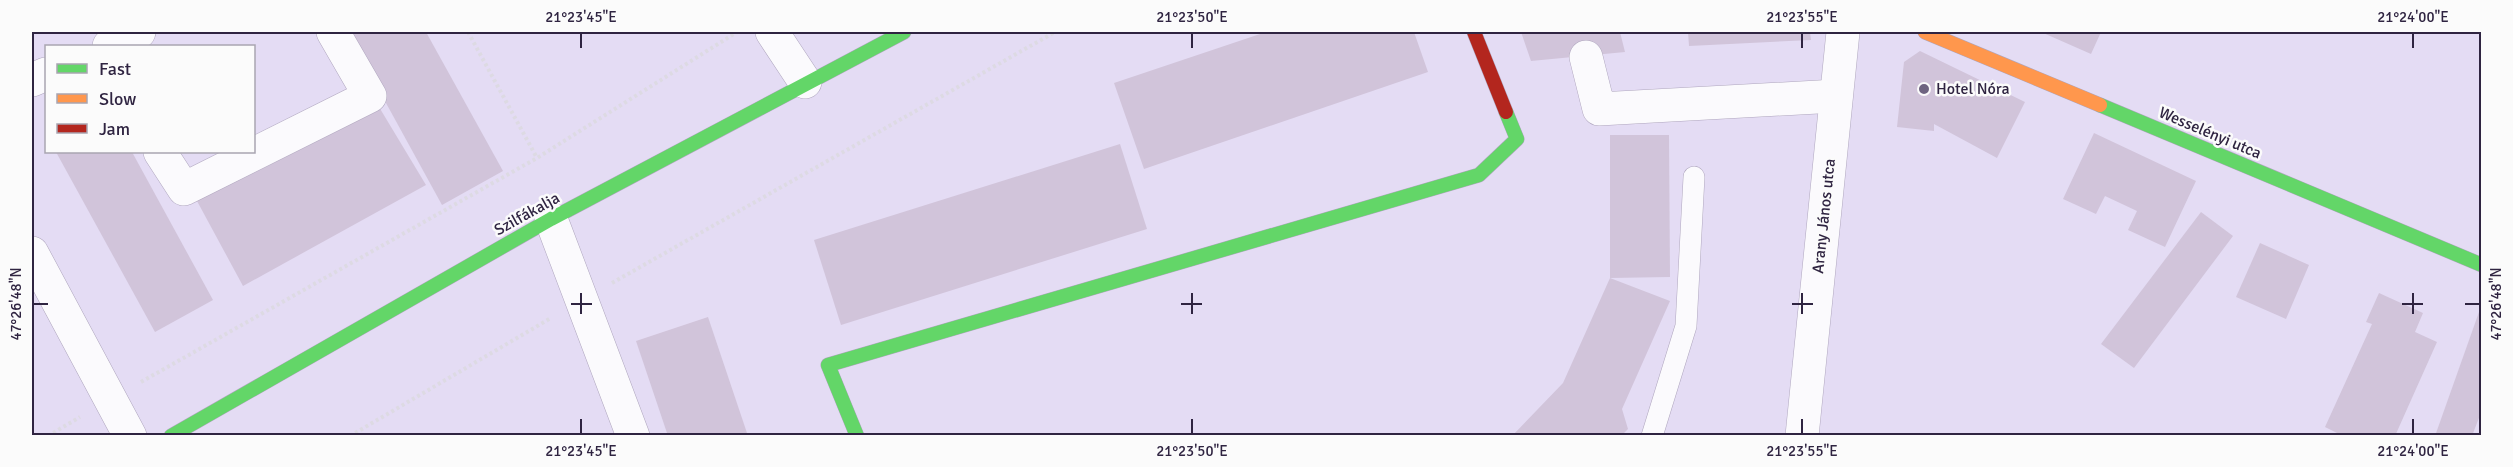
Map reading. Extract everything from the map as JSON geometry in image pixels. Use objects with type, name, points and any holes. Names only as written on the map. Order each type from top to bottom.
[{"type":"street","points":[[111,45],[139,32]]},
{"type":"street","points":[[161,153],[184,189],[370,96],[333,32]]},
{"type":"street","points":[[772,32],[805,82]]},
{"type":"street","name":"Szilfákalja","points":[[171,435],[551,219],[805,82],[904,32]]},
{"type":"street","points":[[856,435],[828,365],[1479,175],[1517,139],[1474,32]]},
{"type":"street","name":"Arany János utca","points":[[1802,435],[1843,32]]},
{"type":"street","name":"Wesselényi utca","points":[[1925,32],[2481,265]]},
{"type":"street","points":[[1586,57],[1599,109],[1836,96]]},
{"type":"street","points":[[551,219],[633,435]]},
{"type":"street","points":[[32,253],[130,435]]},
{"type":"lane","points":[[1652,435],[1686,326],[1694,177]]},
{"type":"path","points":[[468,32],[537,158]]},
{"type":"path","points":[[48,435],[537,158],[737,32]]},
{"type":"path","points":[[350,435],[581,300],[1055,32]]},
{"type":"building","points":[[347,32],[426,32],[503,171],[442,205]]},
{"type":"building","points":[[1266,32],[1414,32],[1428,72],[1144,169],[1114,83]]},
{"type":"building","points":[[1521,32],[1620,32],[1625,52],[1531,61]]},
{"type":"building","points":[[1688,32],[1810,32],[1811,40],[1689,46]]},
{"type":"building","points":[[2041,32],[2101,32],[2091,54]]},
{"type":"building","points":[[1920,51],[2025,102],[1997,158],[1934,124],[1934,131],[1897,127],[1904,62]]},
{"type":"building","points":[[376,102],[426,185],[243,286],[197,201]]},
{"type":"building","points":[[2094,133],[2196,181],[2165,247],[2128,230],[2137,211],[2105,196],[2096,214],[2063,199]]},
{"type":"building","points":[[1610,135],[1669,135],[1670,277],[1610,278]]},
{"type":"building","points":[[1120,144],[1147,229],[841,325],[814,240]]},
{"type":"building","points":[[57,153],[133,153],[213,300],[155,332]]},
{"type":"building","points":[[2201,212],[2233,236],[2134,368],[2101,344]]},
{"type":"building","points":[[2260,243],[2309,265],[2286,319],[2236,297]]},
{"type":"building","points":[[1610,278],[1670,301],[1622,409],[1628,429],[1621,436],[1512,436],[1563,383]]},
{"type":"building","points":[[2379,293],[2423,313],[2415,332],[2437,342],[2395,436],[2343,436],[2325,427],[2372,324],[2366,322]]},
{"type":"building","points":[[2479,312],[2482,313],[2482,410],[2472,436],[2435,436]]},
{"type":"building","points":[[708,317],[748,436],[668,436],[636,341]]},
{"type":"traffic: fast","points":[[171,436],[551,219],[904,32]]},
{"type":"traffic: fast","points":[[2100,105],[2482,265]]},
{"type":"traffic: fast","points":[[857,436],[828,365],[1479,175],[1517,139],[1506,112]]},
{"type":"traffic: slow","points":[[1925,32],[2100,105]]},
{"type":"traffic: jam","points":[[1474,32],[1506,112]]},
{"type":"place","name":"Hotel Nóra","points":[[1924,89]]}]
